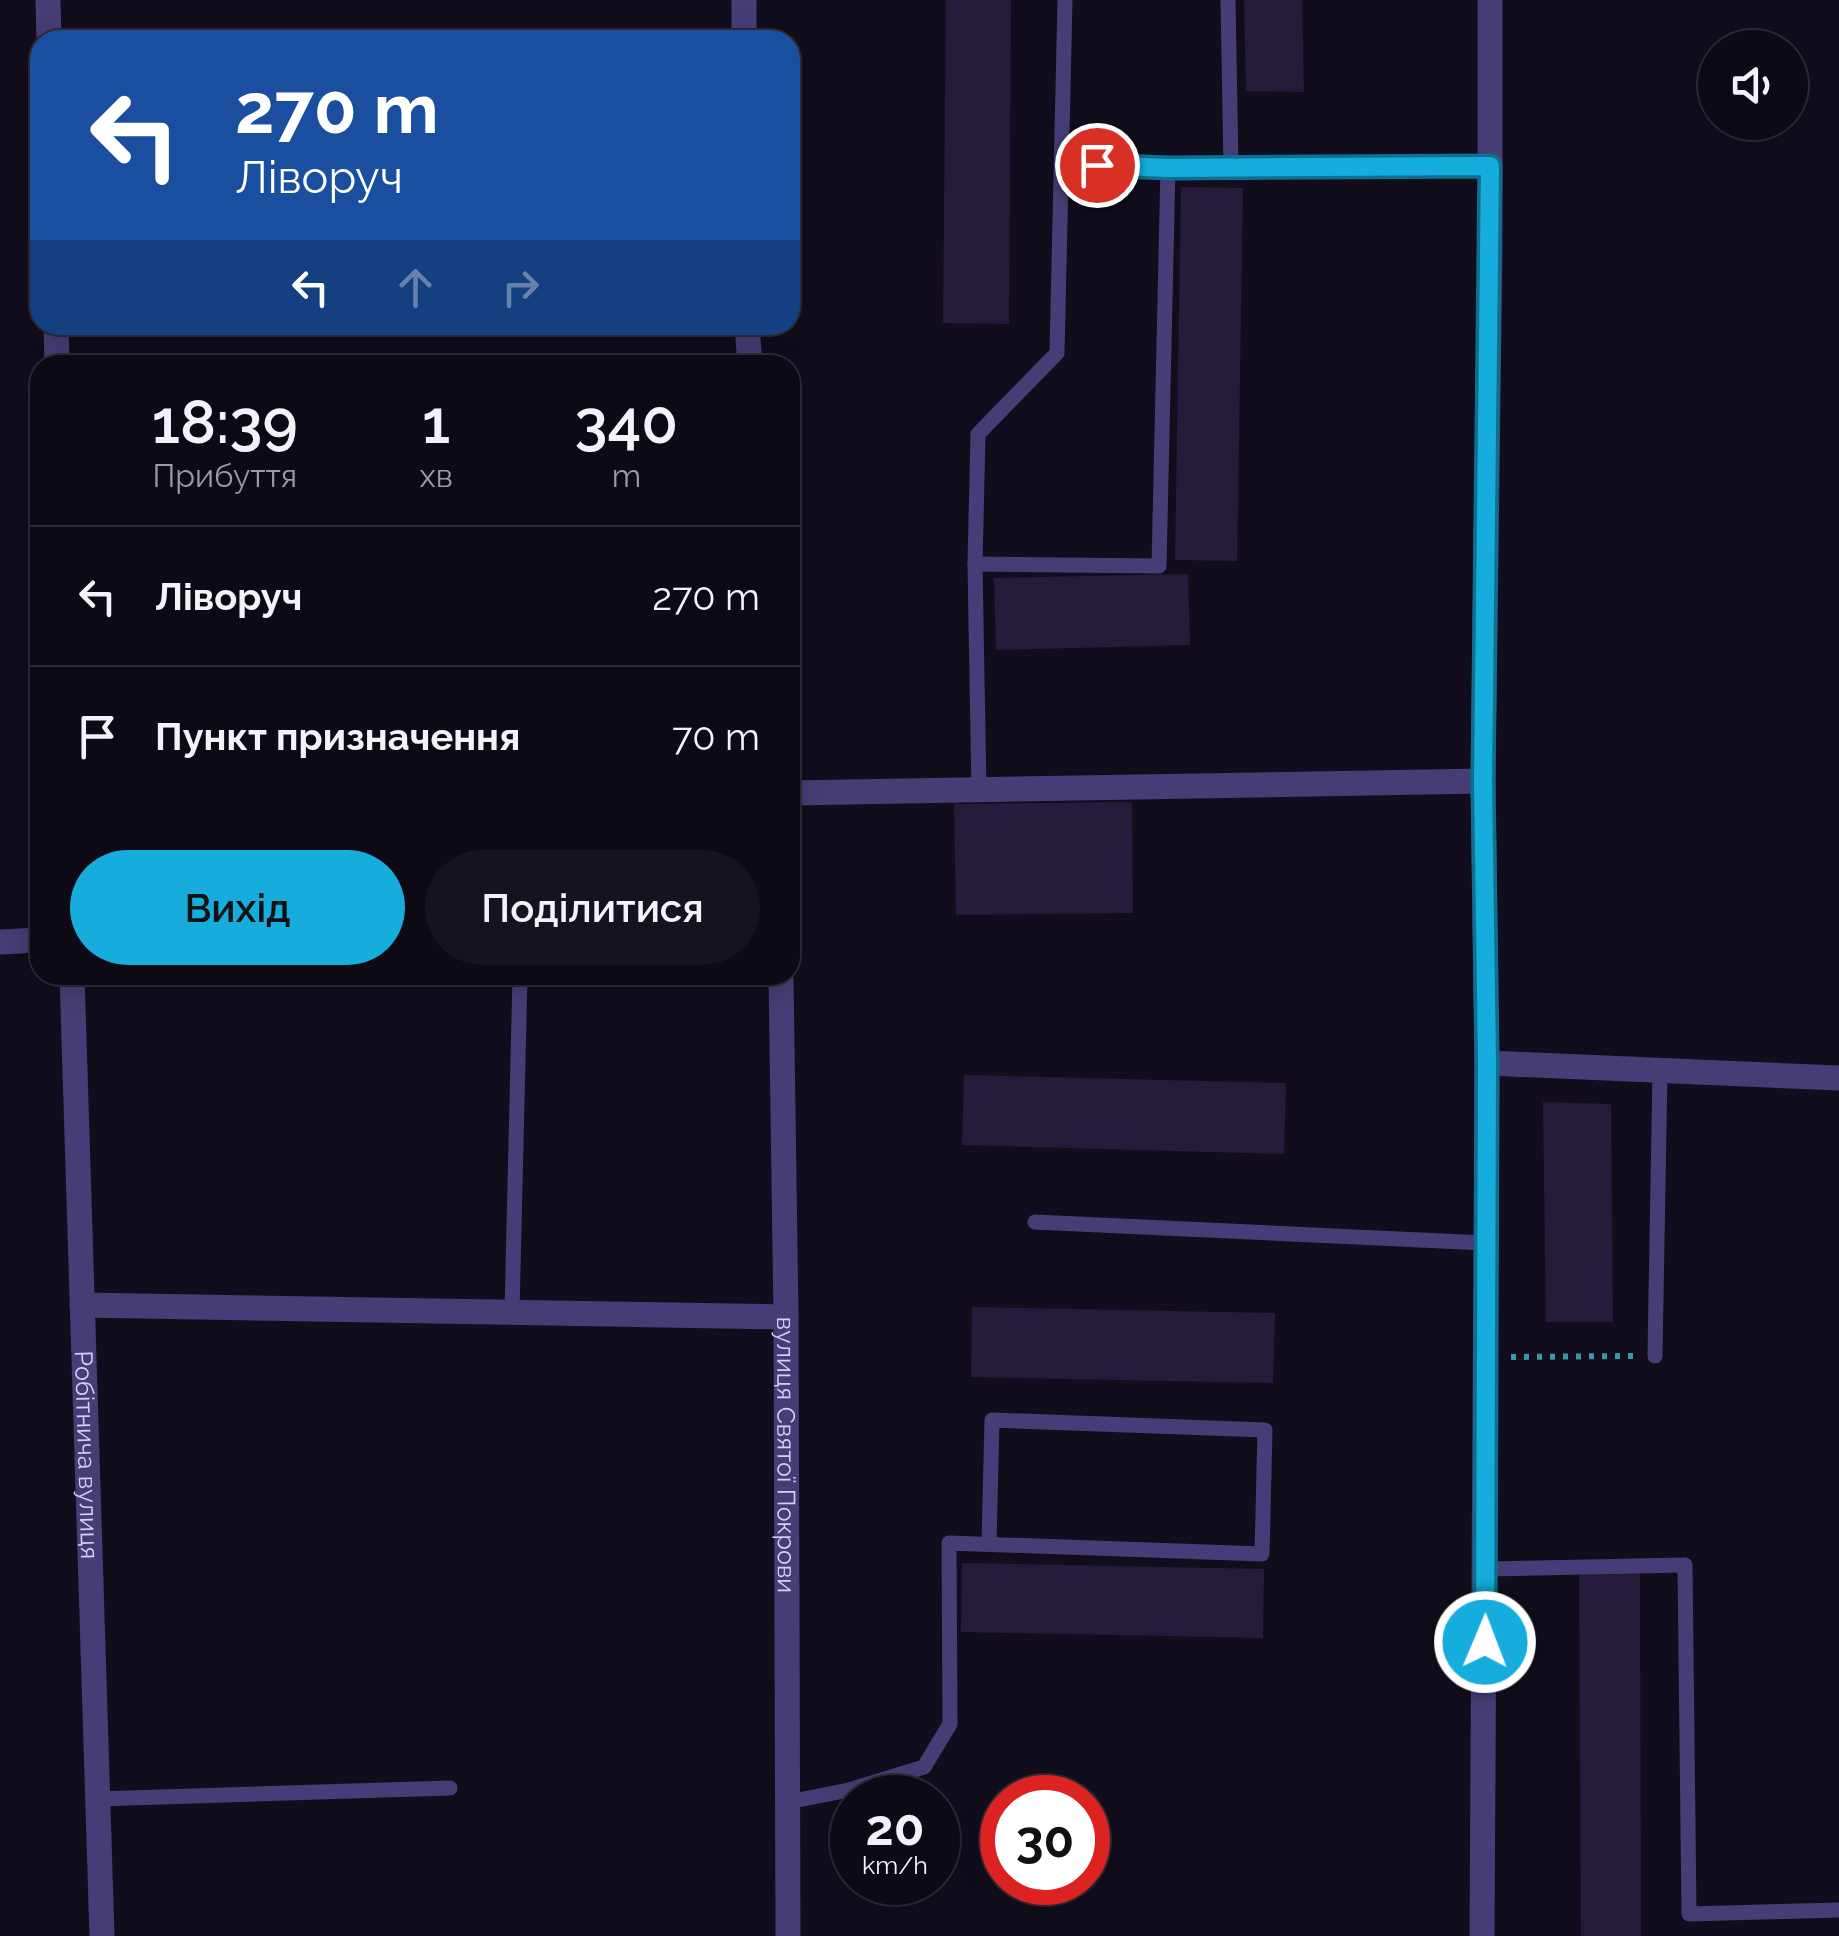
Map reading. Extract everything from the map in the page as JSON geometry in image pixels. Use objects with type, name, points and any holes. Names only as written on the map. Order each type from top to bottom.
[{"type":"street","points":[[48,0],[49,30]]},
{"type":"street","points":[[744,0],[744,30]]},
{"type":"street","points":[[1482,1936],[1487,1063],[1483,781],[1490,0]]},
{"type":"street","points":[[800,792],[1483,781]]},
{"type":"street","points":[[0,942],[30,940]]},
{"type":"street","name":"Робітнича вулиця","points":[[72,985],[102,1936]]},
{"type":"street","name":"вулиця Святої Покрови","points":[[781,985],[788,1936]]},
{"type":"street","points":[[1487,1063],[1839,1078]]},
{"type":"street","points":[[82,1305],[786,1316]]},
{"type":"lane","points":[[979,790],[975,564],[978,434],[1057,353],[1065,0]]},
{"type":"lane","points":[[1228,0],[1231,167]]},
{"type":"lane","points":[[1061,164],[1168,168],[1490,166]]},
{"type":"lane","points":[[975,564],[1159,566],[1168,168]]},
{"type":"lane","points":[[512,1312],[520,985]]},
{"type":"lane","points":[[1655,1356],[1660,1070]]},
{"type":"lane","points":[[1035,1222],[1485,1243]]},
{"type":"lane","points":[[788,1802],[849,1790],[924,1767],[950,1724],[949,1543],[1262,1554],[1265,1430],[992,1420],[990,1543]]},
{"type":"lane","points":[[1486,1569],[1685,1565],[1689,1914],[1839,1910]]},
{"type":"lane","points":[[97,1799],[450,1788]]},
{"type":"path","points":[[1485,1357],[1655,1356]]},
{"type":"building","points":[[946,0],[1011,0],[1009,324],[943,323]]},
{"type":"building","points":[[1244,0],[1302,0],[1304,92],[1246,91]]},
{"type":"building","points":[[1181,187],[1243,188],[1237,561],[1175,560]]},
{"type":"building","points":[[1188,574],[1190,645],[996,650],[994,578]]},
{"type":"building","points":[[1132,802],[1133,913],[956,915],[954,804]]},
{"type":"building","points":[[964,1075],[1286,1083],[1284,1154],[962,1145]]},
{"type":"building","points":[[1543,1102],[1611,1104],[1613,1322],[1546,1322]]},
{"type":"building","points":[[972,1307],[1275,1313],[1273,1383],[971,1377]]},
{"type":"building","points":[[962,1563],[1264,1569],[1263,1638],[961,1632]]},
{"type":"building","points":[[1579,1572],[1640,1572],[1641,1936],[1581,1936]]},
{"type":"route","points":[[1097,165],[1490,166],[1483,781],[1487,1063],[1485,1642]]}]
